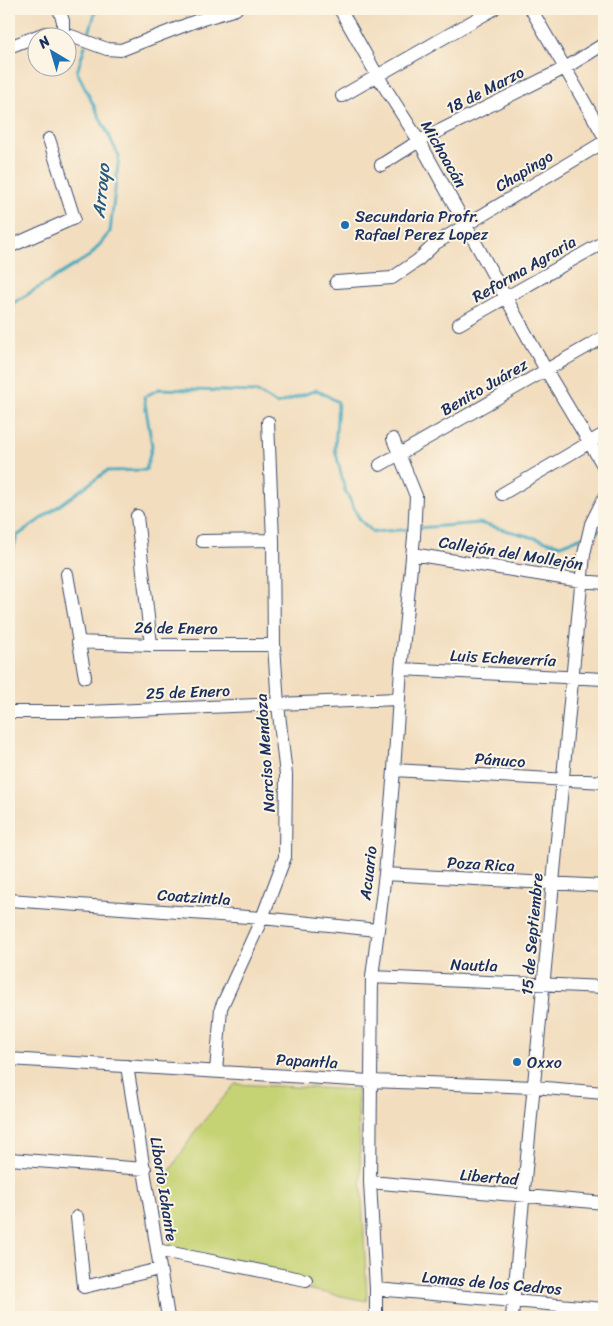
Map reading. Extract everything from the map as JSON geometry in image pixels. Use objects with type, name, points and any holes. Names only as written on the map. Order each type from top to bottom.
[{"type":"street","points":[[59,9],[65,28]]},
{"type":"street","points":[[78,39],[107,49],[121,50],[196,21],[236,9]]},
{"type":"street","name":"Michoacán","points":[[340,9],[377,74],[419,141],[546,370],[604,468]]},
{"type":"street","points":[[342,96],[377,74],[494,9]]},
{"type":"street","points":[[531,9],[604,136]]},
{"type":"street","points":[[9,47],[28,40]]},
{"type":"street","name":"18 de Marzo","points":[[381,166],[419,141],[565,68],[604,44]]},
{"type":"street","points":[[9,247],[74,218],[49,139]]},
{"type":"street","name":"Chapingo","points":[[336,282],[392,278],[417,261],[436,243],[604,142]]},
{"type":"street","name":"Reforma Agraria","points":[[460,324],[604,242]]},
{"type":"street","name":"Benito Juárez","points":[[380,465],[604,337]]},
{"type":"street","name":"Narciso Mendoza","points":[[216,1072],[221,1008],[262,918],[285,857],[286,774],[278,705],[274,645],[273,540],[268,422]]},
{"type":"street","points":[[502,494],[604,434]]},
{"type":"street","name":"Acuario","points":[[376,1317],[370,1182],[372,977],[385,874],[416,496],[393,438]]},
{"type":"street","name":"15 de Septiembre","points":[[512,1317],[584,554],[592,524],[604,498]]},
{"type":"street","points":[[137,516],[151,645]]},
{"type":"street","points":[[202,541],[273,540]]},
{"type":"street","name":"Callejón del Mollejón","points":[[412,554],[604,583]]},
{"type":"street","points":[[67,574],[85,677]]},
{"type":"street","name":"26 de Enero","points":[[78,642],[151,645],[274,645]]},
{"type":"street","name":"Luis Echeverría","points":[[401,669],[604,679]]},
{"type":"street","name":"25 de Enero","points":[[9,712],[89,712],[398,699]]},
{"type":"street","name":"Pánuco","points":[[394,770],[604,782]]},
{"type":"street","name":"Poza Rica","points":[[385,874],[604,886]]},
{"type":"street","name":"Coatzintla","points":[[9,900],[262,918],[377,930]]},
{"type":"street","name":"Nautla","points":[[372,977],[604,986]]},
{"type":"street","name":"Papantla","points":[[9,1060],[370,1081],[534,1087],[604,1094]]},
{"type":"street","name":"Liborio Ichante","points":[[127,1066],[168,1317]]},
{"type":"street","points":[[9,1159],[145,1169]]},
{"type":"street","name":"Libertad","points":[[370,1182],[604,1203]]},
{"type":"street","points":[[77,1217],[84,1287],[159,1269]]},
{"type":"street","points":[[156,1250],[306,1280]]},
{"type":"street","name":"Lomas de los Cedros","points":[[376,1289],[604,1309]]},
{"type":"green space","points":[[235,1084],[357,1090],[367,1301],[270,1282],[272,1271],[172,1253],[161,1185],[196,1130]]},
{"type":"waterway","name":"Arroyo","points":[[87,40],[95,13],[100,9]]},
{"type":"waterway","name":"Arroyo","points":[[9,308],[12,304],[91,255],[110,232],[119,156],[77,72],[85,46]]},
{"type":"waterway","points":[[9,563],[17,536],[107,471],[146,470],[152,446],[144,397],[159,389],[257,392],[277,404],[317,390],[338,402],[335,449],[345,490],[360,520],[373,532],[412,529]]},
{"type":"waterway","points":[[418,528],[479,523],[561,545],[585,536]]},
{"type":"waterway","points":[[593,533],[604,528]]},
{"type":"place","name":"Secundaria Profr. Rafael Perez Lopez","points":[[345,225]]},
{"type":"place","name":"Oxxo","points":[[517,1062]]}]
